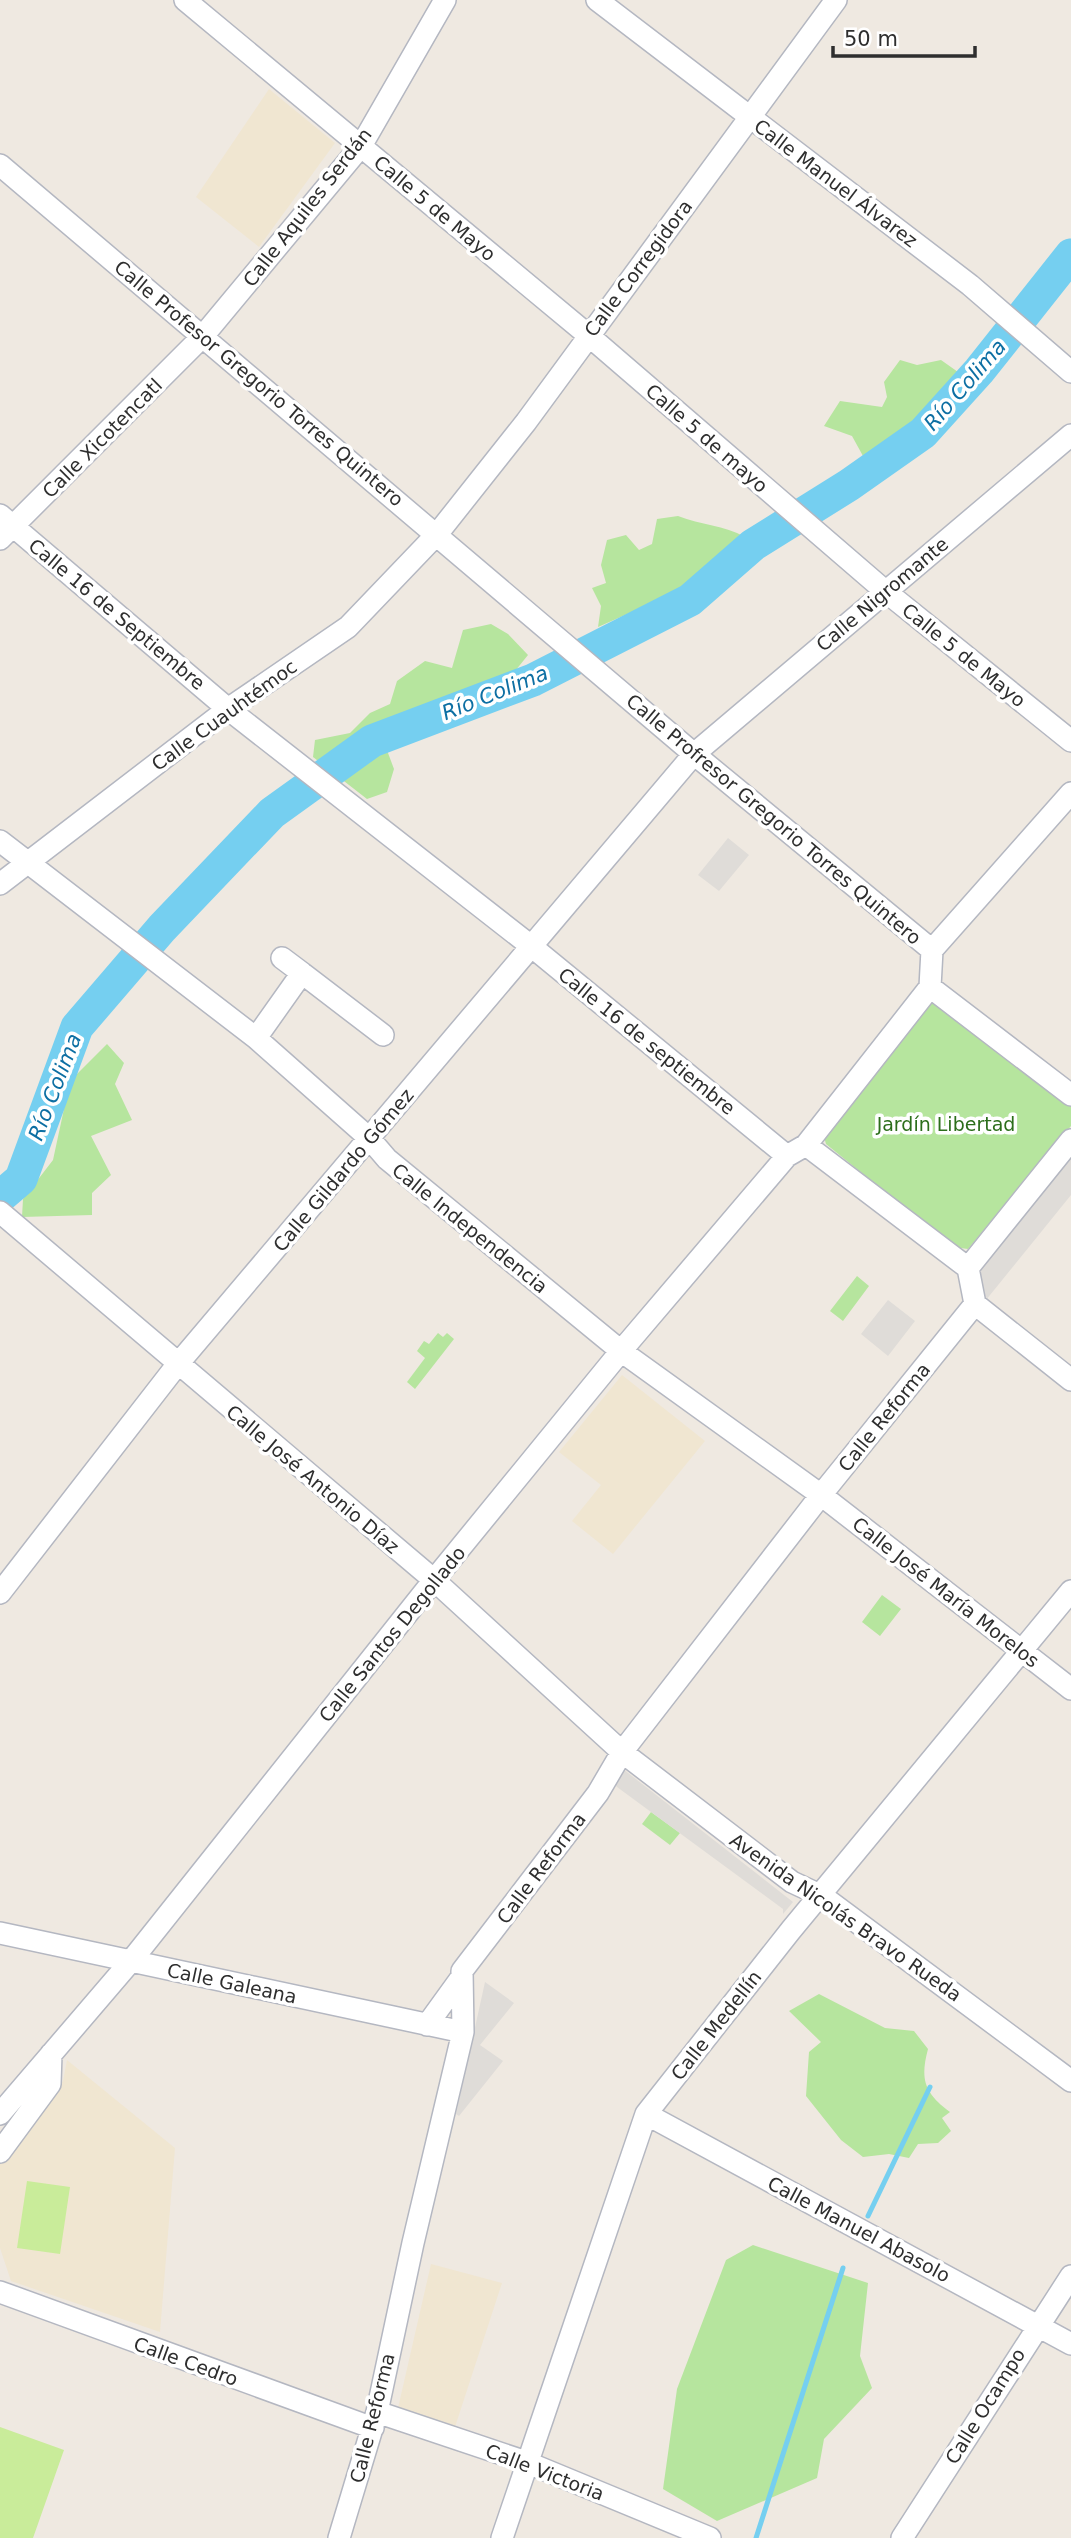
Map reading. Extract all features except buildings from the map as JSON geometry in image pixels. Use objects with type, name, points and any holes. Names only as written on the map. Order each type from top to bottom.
[{"type":"street","name":"Calle 5 de Mayo","points":[[185,0],[587,335]]},
{"type":"street","name":"Calle Aquiles Serdán","points":[[203,336],[361,146],[445,0]]},
{"type":"street","name":"Calle Manuel Álvarez","points":[[597,0],[970,285],[1068,370]]},
{"type":"street","name":"Calle Corregidora","points":[[438,533],[526,422],[587,335],[836,0]]},
{"type":"street","name":"Calle Profesor Gregorio Torres Quintero","points":[[0,165],[518,602]]},
{"type":"street","name":"Calle 5 de mayo","points":[[587,335],[826,540]]},
{"type":"street","name":"Calle Xicotencatl","points":[[4,527],[203,336]]},
{"type":"street","name":"Calle Nigromante","points":[[694,754],[1071,435]]},
{"type":"street","name":"Calle 16 de Septiembre","points":[[4,527],[300,766]]},
{"type":"street","name":"Calle Cuauhtémoc","points":[[0,884],[228,709],[348,626],[438,533]]},
{"type":"street","name":"Calle 5 de Mayo","points":[[826,540],[1071,741]]},
{"type":"street","name":"Calle Profresor Gregorio Torres Quintero","points":[[518,602],[694,754],[932,950],[930,987]]},
{"type":"street","name":"Calle Gildardo Gómez","points":[[2,1587],[177,1364],[694,754]]},
{"type":"street","name":"Calle 16 de septiembre","points":[[300,766],[531,946],[787,1156]]},
{"type":"street","points":[[932,950],[1071,793]]},
{"type":"street","name":"Calle Independencia","points":[[0,841],[257,1038],[369,1138],[387,1159],[621,1351],[821,1495]]},
{"type":"street","points":[[282,958],[383,1035]]},
{"type":"street","points":[[257,1038],[302,973]]},
{"type":"street","points":[[787,1156],[806,1145],[930,987],[1071,1095]]},
{"type":"street","points":[[968,1268],[1071,1140]]},
{"type":"street","points":[[806,1145],[968,1268],[975,1304],[1071,1380]]},
{"type":"street","name":"Calle Santos Degollado","points":[[0,2114],[131,1961],[434,1580],[621,1351],[787,1156]]},
{"type":"street","name":"Calle José Antonio Díaz","points":[[0,1212],[434,1580],[622,1752]]},
{"type":"street","name":"Calle Reforma","points":[[339,2538],[375,2420],[412,2244],[463,2032],[462,1971],[598,1793],[622,1752],[821,1495],[975,1304]]},
{"type":"street","name":"Calle José María Morelos","points":[[821,1495],[1071,1689]]},
{"type":"street","name":"Calle Medellín","points":[[502,2538],[646,2114],[791,1930],[1071,1591]]},
{"type":"street","name":"Avenida Nicolás Bravo Rueda","points":[[622,1752],[792,1882],[822,1895],[1071,2081]]},
{"type":"street","name":"Calle Galeana","points":[[0,1933],[463,2032]]},
{"type":"street","points":[[427,2025],[461,1978]]},
{"type":"street","points":[[0,2152],[50,2084],[51,2054]]},
{"type":"street","name":"Calle Manuel Abasolo","points":[[646,2114],[1071,2344]]},
{"type":"street","name":"Calle Ocampo","points":[[902,2538],[1071,2276]]},
{"type":"street","name":"Calle Cedro","points":[[0,2292],[375,2420]]},
{"type":"street","name":"Calle Victoria","points":[[375,2420],[526,2462],[683,2533],[710,2538]]},
{"type":"shaded area","points":[[269,89],[335,143],[259,247],[196,197]]},
{"type":"shaded area","points":[[728,838],[749,855],[719,891],[698,875]]},
{"type":"shaded area","points":[[1071,1153],[1071,1195],[986,1300],[979,1294],[978,1269]]},
{"type":"shaded area","points":[[888,1300],[915,1321],[888,1356],[861,1334]]},
{"type":"shaded area","points":[[622,1375],[705,1441],[613,1554],[572,1521],[601,1485],[559,1452]]},
{"type":"shaded area","points":[[623,1769],[793,1902],[783,1914],[783,1909],[617,1787],[614,1783]]},
{"type":"shaded area","points":[[485,1982],[514,2003],[480,2045],[503,2061],[459,2116],[456,2114]]},
{"type":"shaded area","points":[[67,2060],[175,2148],[160,2332],[11,2281],[0,2248],[0,2163],[63,2081]]},
{"type":"shaded area","points":[[431,2264],[502,2283],[455,2427],[398,2408]]},
{"type":"green space","points":[[900,360],[917,365],[941,360],[958,372],[919,425],[863,456],[852,436],[824,426],[840,401],[882,407],[887,397],[884,382]]},
{"type":"green space","points":[[678,516],[745,537],[677,592],[598,627],[601,606],[592,588],[606,583],[601,565],[607,540],[626,535],[639,550],[652,544],[657,519]]},
{"type":"green space","points":[[491,624],[508,634],[528,655],[507,681],[470,711],[425,715],[411,736],[385,745],[394,769],[387,792],[367,799],[313,757],[315,740],[350,733],[370,713],[390,704],[397,681],[425,661],[452,668],[463,630]]},
{"type":"green space","name":"Jardín Libertad","points":[[935,999],[1071,1104],[1071,1126],[968,1249],[953,1247],[826,1144],[824,1137],[926,1001]]},
{"type":"green space","points":[[107,1044],[124,1063],[115,1084],[132,1120],[91,1136],[111,1175],[92,1193],[92,1215],[22,1217],[23,1199],[53,1160],[70,1081]]},
{"type":"green space","points":[[857,1276],[869,1286],[843,1321],[830,1311]]},
{"type":"green space","points":[[438,1333],[443,1337],[447,1333],[454,1339],[415,1389],[407,1382],[425,1358],[417,1351],[424,1341],[429,1344]]},
{"type":"green space","points":[[882,1595],[901,1609],[880,1636],[862,1622]]},
{"type":"green space","points":[[651,1812],[680,1833],[670,1845],[642,1824]]},
{"type":"green space","points":[[819,1994],[885,2028],[914,2031],[928,2049],[924,2069],[926,2085],[934,2098],[950,2112],[942,2118],[951,2131],[938,2143],[918,2144],[909,2158],[889,2154],[863,2157],[841,2140],[806,2096],[809,2052],[821,2042],[789,2011]]},
{"type":"green space","points":[[27,2181],[70,2187],[60,2254],[17,2248]]},
{"type":"green space","points":[[753,2245],[868,2283],[860,2356],[872,2388],[824,2439],[817,2478],[717,2521],[663,2489],[677,2389],[726,2260]]},
{"type":"green space","points":[[0,2427],[64,2450],[33,2538],[0,2538]]},
{"type":"waterway","name":"Río Colima","points":[[0,1197],[21,1179],[77,1027],[162,928],[272,813],[372,741],[533,680],[690,600],[753,545],[849,485],[923,433],[979,371],[1071,255]]},
{"type":"waterway","points":[[868,2216],[930,2087]]},
{"type":"waterway","points":[[756,2538],[843,2268]]}]
